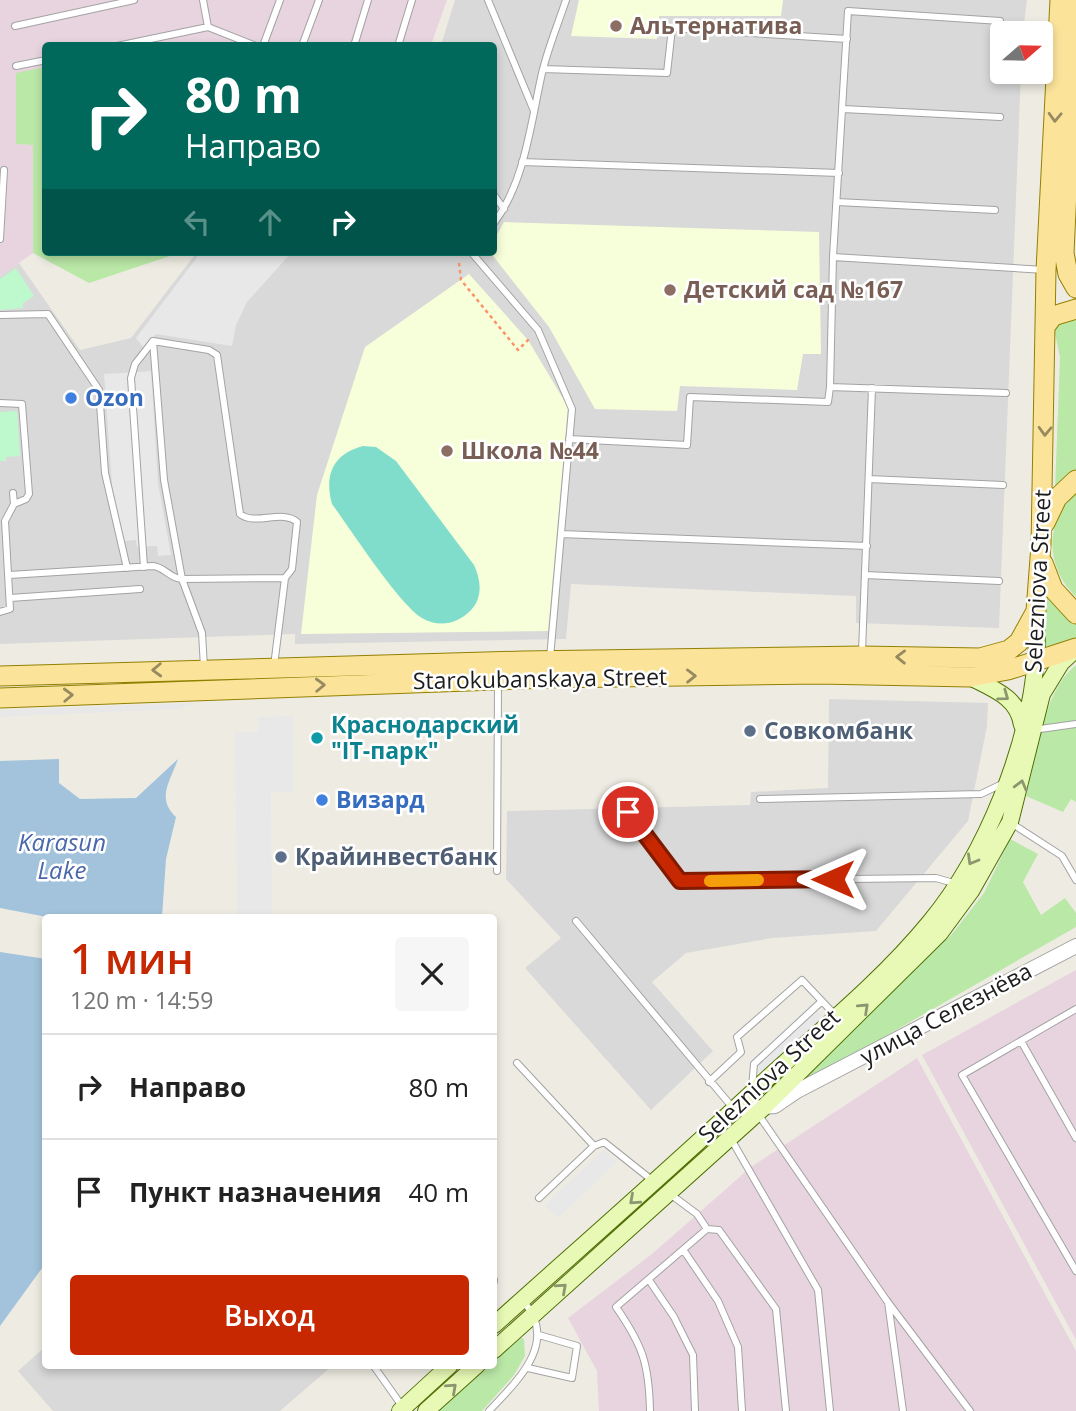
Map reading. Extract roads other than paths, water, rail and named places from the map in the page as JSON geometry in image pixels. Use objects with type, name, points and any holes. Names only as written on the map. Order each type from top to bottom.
[{"type":"main road","name":"Selezniova Street","points":[[497,1347],[804,1067],[840,1020],[964,888],[1010,822],[1028,729],[1036,659],[1047,363],[1046,270],[1060,0]]},
{"type":"main road","points":[[1072,281],[1064,253],[1076,0]]},
{"type":"main road","points":[[1045,327],[1053,316],[1076,309]]},
{"type":"main road","points":[[1076,480],[1053,505],[1044,527],[1041,545],[1050,582],[1063,602],[1076,614]]},
{"type":"main road","name":"Starokubanskaya Street","points":[[0,698],[498,680],[550,669],[862,656],[990,657],[1009,650],[1019,642],[1036,611]]},
{"type":"main road","name":"Selezniova Street","points":[[964,888],[1042,694],[1061,663],[1076,649]]},
{"type":"main road","name":"Starokubanskaya Street","points":[[0,676],[274,667],[970,677],[1008,670],[1036,659],[1076,649]]},
{"type":"main road","points":[[970,677],[1007,696],[1028,729]]},
{"type":"main road","name":"Selezniova Street","points":[[497,1322],[753,1092],[840,1020]]},
{"type":"main road","points":[[403,1410],[446,1369]]},
{"type":"main road","points":[[426,1411],[473,1369]]},
{"type":"street","name":"улица Селезнёва","points":[[734,1110],[760,1110],[775,1106],[815,1082],[1076,946]]},
{"type":"street","points":[[804,1067],[800,1072],[802,1080],[815,1082]]},
{"type":"lane","points":[[15,26],[134,0]]},
{"type":"lane","points":[[202,0],[208,27]]},
{"type":"lane","points":[[264,42],[279,0]]},
{"type":"lane","points":[[303,42],[319,0]]},
{"type":"lane","points":[[355,42],[368,0]]},
{"type":"lane","points":[[399,42],[412,0]]},
{"type":"lane","points":[[488,0],[534,111]]},
{"type":"lane","points":[[497,219],[504,209],[522,162],[543,69],[566,0]]},
{"type":"lane","points":[[569,439],[687,445],[690,397],[828,402],[848,11],[1000,20]]},
{"type":"lane","points":[[136,42],[208,27],[246,42]]},
{"type":"lane","points":[[543,69],[667,73],[672,28],[847,39]]},
{"type":"lane","points":[[16,66],[42,61]]},
{"type":"lane","points":[[843,109],[1000,117]]},
{"type":"lane","points":[[522,162],[839,173]]},
{"type":"lane","points":[[0,239],[4,170]]},
{"type":"lane","points":[[497,199],[504,209]]},
{"type":"lane","points":[[837,202],[995,210]]},
{"type":"lane","points":[[473,256],[538,330],[572,409],[550,669]]},
{"type":"lane","points":[[834,257],[1046,270]]},
{"type":"lane","points":[[0,315],[48,314],[95,381],[100,398],[105,473],[127,568]]},
{"type":"lane","points":[[144,567],[131,378],[135,365],[153,341]]},
{"type":"lane","points":[[153,341],[209,349],[217,355],[240,514],[248,517],[289,518],[296,523],[292,569],[285,578],[274,667]]},
{"type":"lane","points":[[153,341],[164,480],[182,579],[202,633],[204,669]]},
{"type":"lane","points":[[830,387],[1006,393]]},
{"type":"lane","points":[[862,656],[872,388]]},
{"type":"lane","points":[[0,403],[19,402],[23,408],[29,494],[26,499],[14,504]]},
{"type":"lane","points":[[869,479],[1003,485]]},
{"type":"lane","points":[[0,612],[10,609],[5,521],[14,504],[13,493]]},
{"type":"lane","points":[[561,534],[867,545]]},
{"type":"lane","points":[[9,575],[100,566],[159,567],[175,579],[285,578]]},
{"type":"lane","points":[[865,575],[999,581]]},
{"type":"lane","points":[[10,598],[140,589]]},
{"type":"lane","points":[[497,871],[498,680]]},
{"type":"lane","points":[[1028,729],[1076,724]]},
{"type":"lane","points":[[760,799],[981,794],[1006,783]]},
{"type":"lane","points":[[628,812],[680,881],[936,878],[964,888]]},
{"type":"lane","points":[[1010,822],[1062,856],[1076,880]]},
{"type":"lane","points":[[576,921],[734,1110]]},
{"type":"lane","points":[[709,1082],[741,1052],[737,1037],[802,980],[840,1020]]},
{"type":"lane","points":[[753,1092],[754,1065],[822,1001]]},
{"type":"lane","points":[[1076,1009],[962,1075],[1076,1271]]},
{"type":"lane","points":[[1021,1041],[1076,1138]]},
{"type":"lane","points":[[517,1063],[594,1146]]},
{"type":"lane","points":[[760,1110],[887,1301],[970,1411]]},
{"type":"lane","points":[[730,1137],[818,1290],[830,1411]]},
{"type":"lane","points":[[539,1198],[594,1146],[604,1142],[697,1214],[707,1229]]},
{"type":"lane","points":[[650,1411],[649,1368],[632,1330],[616,1307],[707,1229],[719,1230],[776,1309],[786,1411]]},
{"type":"lane","points":[[684,1251],[718,1301],[738,1347],[742,1411]]},
{"type":"lane","points":[[649,1280],[674,1317],[693,1355],[695,1411]]},
{"type":"lane","points":[[489,1411],[528,1368],[539,1335],[534,1313],[522,1300]]},
{"type":"lane","points":[[887,1301],[903,1411]]},
{"type":"lane","points":[[528,1368],[572,1378],[576,1346],[539,1335]]},
{"type":"lane","points":[[376,1369],[403,1410]]},
{"type":"water","name":"Karasun Lake","points":[[59,759],[59,783],[80,799],[136,798],[178,759],[166,796],[170,810],[176,817],[166,859],[162,914],[42,916],[0,908],[0,761]]},
{"type":"water","points":[[0,952],[42,958],[42,1268],[0,1326]]},
{"type":"place","name":"Альтернатива","points":[[616,26]]},
{"type":"place","name":"Детский сад №167","points":[[670,290]]},
{"type":"place","name":"Ozon","points":[[71,398]]},
{"type":"place","name":"Школа №44","points":[[447,451]]},
{"type":"place","name":"Совкомбанк","points":[[750,731]]},
{"type":"place","name":"Краснодарский \"IT-парк\"","points":[[317,738]]},
{"type":"place","name":"Визард","points":[[322,800]]},
{"type":"place","name":"Крайинвестбанк","points":[[281,857]]}]
